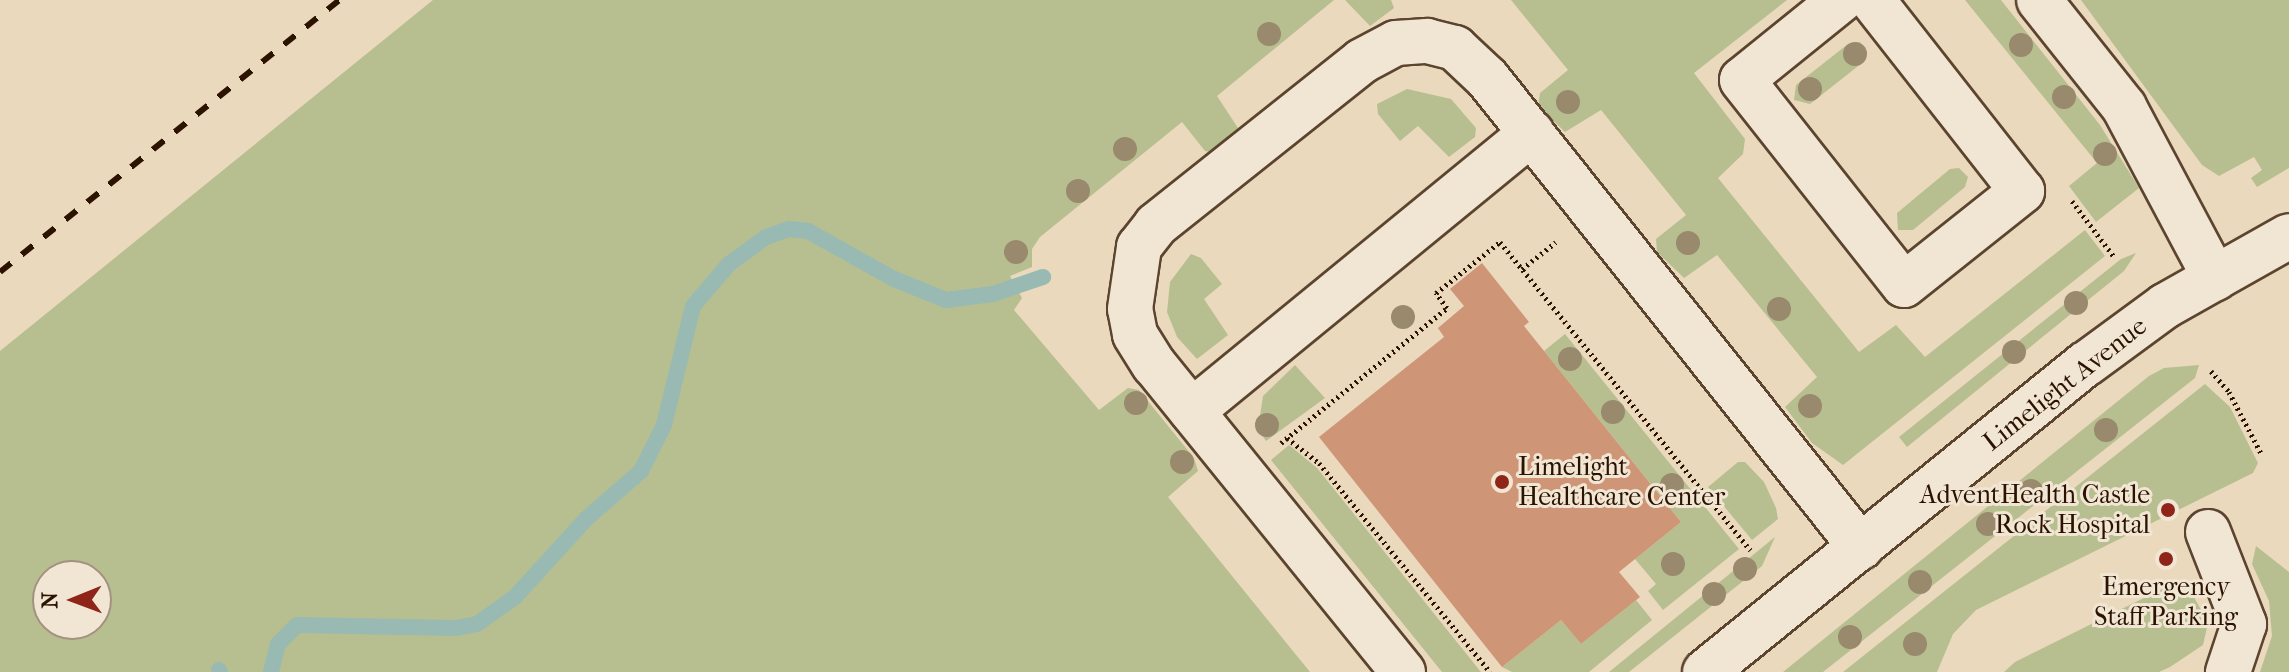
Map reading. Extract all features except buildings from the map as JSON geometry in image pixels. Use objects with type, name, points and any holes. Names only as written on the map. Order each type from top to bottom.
[{"type":"street","points":[[1841,0],[1742,80],[1904,285],[2022,191],[1872,0]]},
{"type":"street","points":[[2039,0],[2124,107],[2215,278]]},
{"type":"street","points":[[1403,672],[1192,411],[1135,334],[1130,309],[1139,247],[1156,225],[1362,61],[1396,43],[1427,41],[1455,48],[1532,133],[1861,547]]},
{"type":"street","points":[[1192,411],[1532,133]]},
{"type":"street","name":"Limelight Avenue","points":[[1705,672],[2086,364],[2165,306],[2289,236]]},
{"type":"street","points":[[2208,532],[2244,624],[2228,672]]},
{"type":"path","points":[[2063,196],[2115,258]]},
{"type":"path","points":[[1522,269],[1563,236]]},
{"type":"path","points":[[1277,445],[1447,308],[1436,293],[1500,242],[1750,550]]},
{"type":"path","points":[[2211,371],[2229,392],[2262,455]]},
{"type":"path","points":[[1287,437],[1319,463],[1490,672]]},
{"type":"green space","points":[[433,0],[1334,0],[1217,96],[1238,128],[1215,153],[1205,151],[1182,122],[1040,237],[1032,249],[1032,267],[1010,276],[1022,298],[1014,310],[1099,410],[1128,388],[1139,390],[1194,458],[1198,471],[1168,497],[1310,672],[0,672],[0,351]]},
{"type":"green space","points":[[1345,0],[1391,0],[1394,8],[1370,26]]},
{"type":"green space","points":[[1511,0],[1787,0],[1694,73],[1745,139],[1743,154],[1718,178],[1859,352],[1896,325],[1925,357],[2085,230],[2105,256],[1843,465],[1812,443],[1785,407],[1817,377],[1717,255],[1684,278],[1657,252],[1656,239],[1686,215],[1601,110],[1565,132],[1538,106],[1540,93],[1568,70]]},
{"type":"green space","points":[[1965,0],[2001,0],[2100,125],[2139,188],[2096,222],[2069,186],[2097,163]]},
{"type":"green space","points":[[2081,0],[2289,0],[2289,168],[2257,187],[2251,178],[2262,170],[2254,157],[2219,176],[2202,165]]},
{"type":"green space","points":[[1860,42],[1867,52],[1862,63],[1810,104],[1794,100],[1796,85],[1848,44]]},
{"type":"green space","points":[[1407,89],[1451,99],[1476,128],[1475,137],[1449,157],[1418,126],[1400,141],[1378,114],[1377,104]]},
{"type":"green space","points":[[1959,168],[1968,177],[1965,187],[1913,230],[1898,230],[1897,213],[1950,169]]},
{"type":"green space","points":[[2136,253],[2124,271],[1907,447],[1899,437],[2121,259]]},
{"type":"green space","points":[[1191,254],[1201,258],[1222,284],[1204,299],[1228,335],[1197,359],[1177,337],[1167,312],[1170,282]]},
{"type":"green space","points":[[1565,334],[1739,549],[1663,610],[1648,591],[1656,584],[1635,559],[1681,522],[1544,351]]},
{"type":"green space","points":[[1295,365],[1325,398],[1266,441],[1258,429],[1263,396]]},
{"type":"green space","points":[[2199,365],[2195,378],[1823,672],[1783,672],[2149,376],[2164,368]]},
{"type":"green space","points":[[2205,384],[2230,407],[2258,463],[2253,473],[1976,610],[1953,634],[1937,672],[1843,672]]},
{"type":"green space","points":[[1289,445],[1317,468],[1481,672],[1442,672],[1271,460]]},
{"type":"green space","points":[[1738,462],[1745,462],[1764,482],[1778,519],[1752,540],[1708,487]]},
{"type":"green space","points":[[1775,537],[1762,566],[1629,672],[1609,672]]},
{"type":"green space","points":[[2256,546],[2289,572],[2289,672],[2260,672],[2272,636],[2269,601],[2252,564]]},
{"type":"green space","points":[[2162,589],[2194,597],[2208,623],[2203,645],[2170,667],[2159,672],[2004,672],[2015,662]]},
{"type":"green space","points":[[1636,600],[1652,620],[1589,672],[1512,672],[1502,667],[1561,620],[1581,644]]},
{"type":"waterway","points":[[271,672],[278,644],[297,625],[456,628],[477,624],[515,597],[586,519],[641,471],[664,425],[693,306],[729,264],[766,237],[789,229],[808,231],[894,279],[946,300],[993,294],[1043,277]]},
{"type":"railway","points":[[0,272],[340,0]]},
{"type":"place","name":"Limelight Healthcare Center","points":[[1502,482]]},
{"type":"place","name":"AdventHealth Castle Rock Hospital","points":[[2168,510]]},
{"type":"place","name":"Emergency Staff Parking","points":[[2166,559]]}]
